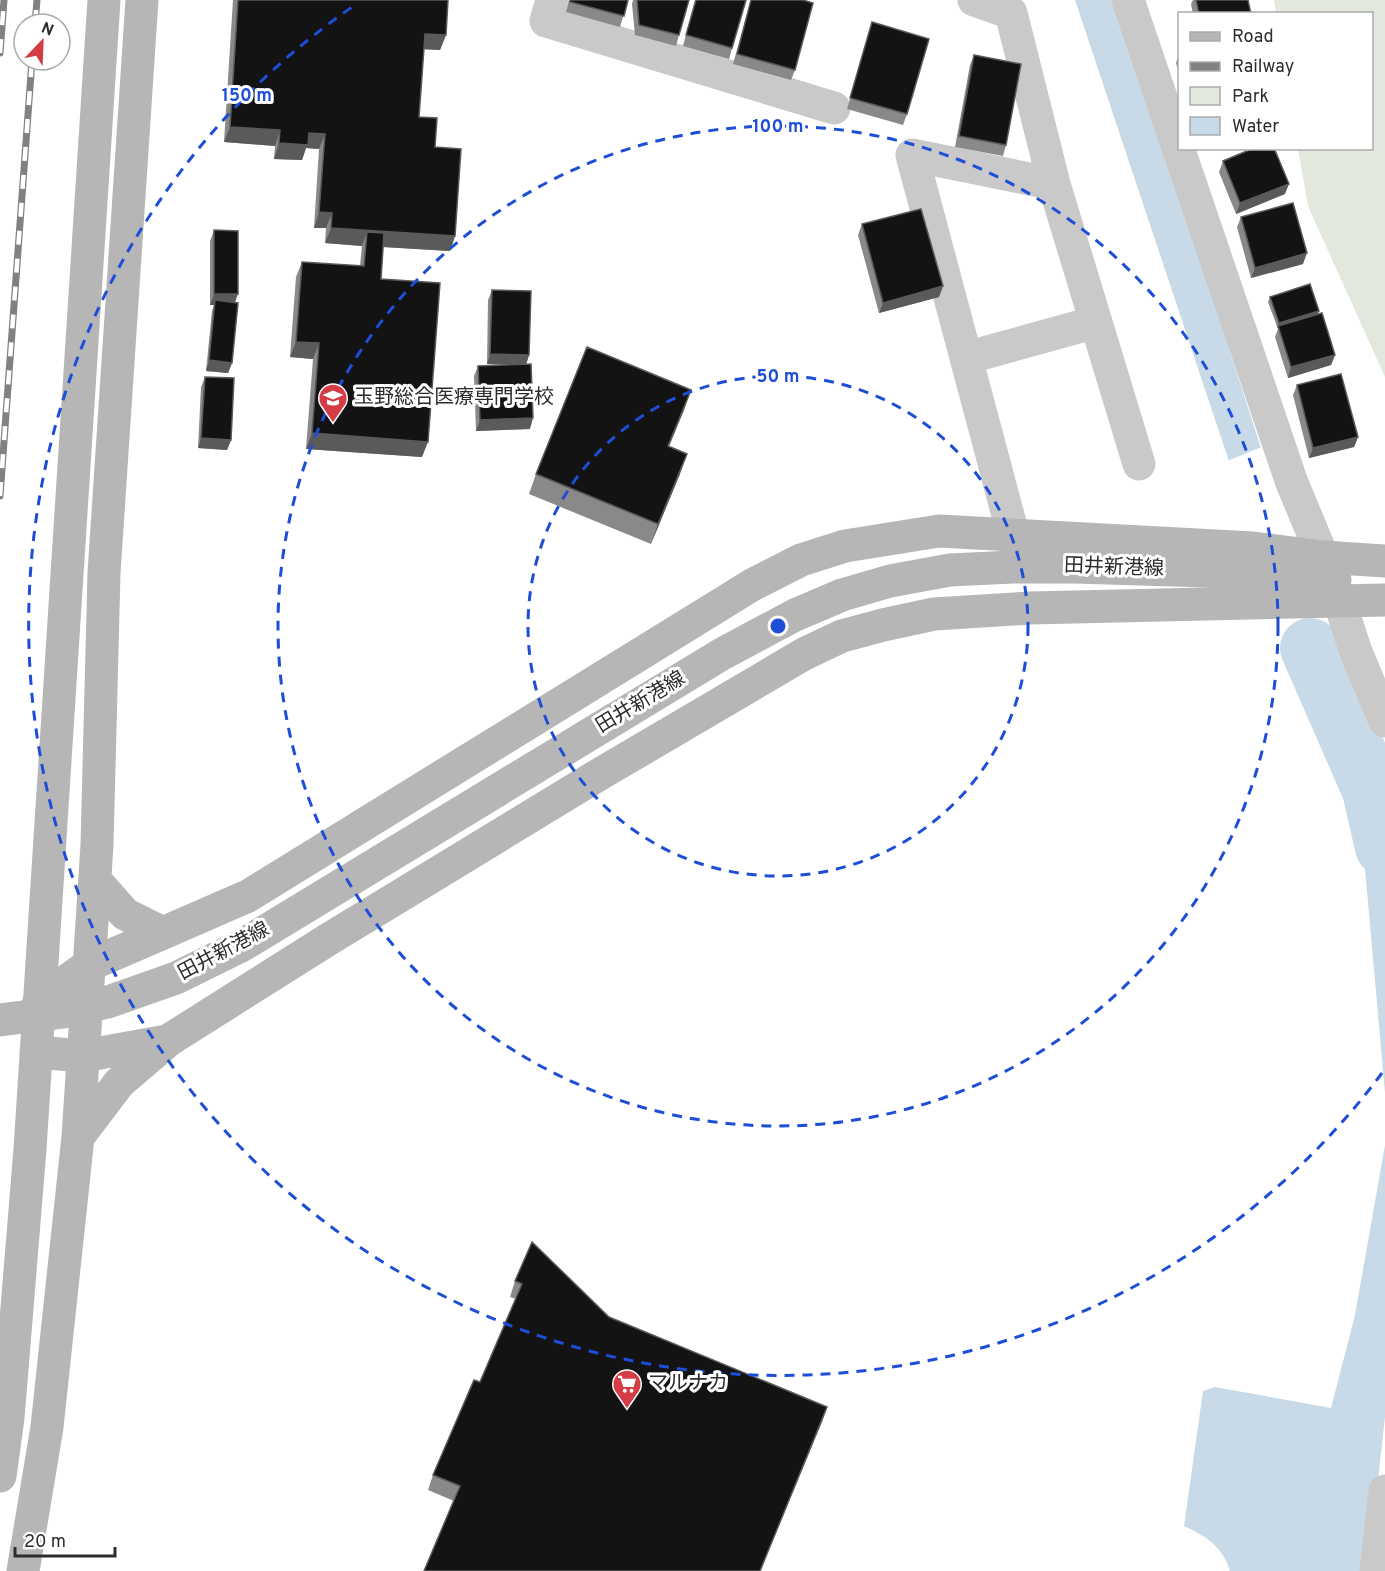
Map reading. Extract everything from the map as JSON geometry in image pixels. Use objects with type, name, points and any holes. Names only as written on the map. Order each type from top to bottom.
[{"type":"main road","points":[[0,1476],[9,1407],[30,1149],[104,0]]},
{"type":"main road","points":[[23,1571],[47,1426],[78,1137],[97,845],[104,573],[142,0]]},
{"type":"main road","points":[[39,1001],[89,965],[248,896],[752,585],[801,560],[845,546],[939,531],[1013,534],[1263,575]]},
{"type":"main road","name":"田井新港線","points":[[1324,578],[1385,562]]},
{"type":"main road","name":"田井新港線","points":[[0,1020],[64,1012],[138,993],[241,946],[722,654],[795,615],[842,595],[890,581],[950,570],[1074,567],[1324,578],[1385,599]]},
{"type":"main road","points":[[78,1137],[119,1083],[169,1040],[329,939],[605,771],[804,654],[842,636],[934,614],[1030,608],[1263,575]]},
{"type":"main road","points":[[95,880],[125,914],[163,933]]},
{"type":"main road","points":[[36,1052],[83,1056],[169,1040]]},
{"type":"street","points":[[552,0],[546,21],[834,108]]},
{"type":"street","points":[[974,0],[1011,13],[1054,184],[1139,464]]},
{"type":"street","points":[[1128,0],[1178,147]]},
{"type":"street","points":[[1179,150],[1324,578],[1385,721]]},
{"type":"street","points":[[1013,534],[912,154],[1054,184]]},
{"type":"street","points":[[966,358],[1096,322]]},
{"type":"street","points":[[1376,1571],[1385,1491]]},
{"type":"green space","points":[[1274,0],[1385,0],[1385,377],[1308,206],[1298,150],[1373,150],[1373,12],[1276,12]]},
{"type":"water","points":[[1075,0],[1117,0],[1260,445],[1340,645],[1342,652],[1339,654],[1340,658],[1306,669],[1304,663],[1297,665]]},
{"type":"water","points":[[1356,669],[1385,743],[1385,1093],[1361,824],[1353,799],[1328,745],[1307,689]]},
{"type":"water","points":[[1385,1145],[1385,1417],[1368,1571],[1230,1571],[1223,1555],[1213,1543],[1184,1526],[1203,1391],[1215,1387],[1331,1408],[1355,1315]]},
{"type":"pier","points":[[1264,446],[1343,646],[1286,640],[1225,462]]},
{"type":"building","points":[[238,0],[448,0],[446,35],[425,34],[419,117],[437,118],[435,147],[461,149],[455,236],[331,228],[332,213],[319,212],[325,134],[309,133],[308,145],[279,143],[280,130],[230,127]]},
{"type":"building","points":[[570,0],[628,0],[624,16],[570,2]]},
{"type":"building","points":[[637,0],[689,0],[679,35],[639,25]]},
{"type":"building","points":[[696,0],[746,0],[732,48],[686,35]]},
{"type":"building","points":[[751,0],[803,0],[813,3],[795,70],[737,54]]},
{"type":"building","points":[[1196,0],[1248,0],[1251,12],[1199,12]]},
{"type":"building","points":[[872,22],[929,39],[907,114],[850,98]]},
{"type":"building","points":[[974,55],[1021,64],[1006,145],[959,136]]},
{"type":"building","points":[[1249,150],[1275,150],[1289,184],[1240,203],[1223,161]]},
{"type":"building","points":[[1293,203],[1307,253],[1255,268],[1241,217]]},
{"type":"building","points":[[921,209],[943,286],[883,303],[862,224]]},
{"type":"building","points":[[214,230],[238,231],[238,294],[214,294]]},
{"type":"building","points":[[367,232],[384,233],[381,279],[440,283],[428,442],[312,433],[319,343],[296,342],[302,262],[364,266]]},
{"type":"building","points":[[1310,284],[1319,311],[1279,323],[1270,297]]},
{"type":"building","points":[[492,290],[531,291],[529,355],[490,354]]},
{"type":"building","points":[[215,300],[238,303],[232,363],[209,360]]},
{"type":"building","points":[[1322,313],[1335,355],[1291,367],[1278,326]]},
{"type":"building","points":[[587,347],[691,390],[668,446],[687,454],[658,524],[536,474]]},
{"type":"building","points":[[531,364],[533,418],[480,420],[478,366]]},
{"type":"building","points":[[1341,374],[1358,437],[1313,448],[1297,385]]},
{"type":"building","points":[[205,377],[234,378],[231,440],[201,438]]},
{"type":"building","name":"マルナカ","points":[[532,1242],[609,1317],[827,1407],[760,1571],[424,1571],[460,1486],[433,1475],[474,1380],[480,1382],[522,1284],[515,1281]]},
{"type":"waterway","points":[[1310,648],[1372,790],[1385,847]]},
{"type":"railway","points":[[0,53],[4,0]]},
{"type":"railway","points":[[36,12],[37,0]]},
{"type":"railway","points":[[0,496],[31,72]]},
{"type":"place","name":"玉野総合医療専門学校","points":[[333,424]]},
{"type":"place","name":"マルナカ","points":[[627,1410]]}]
